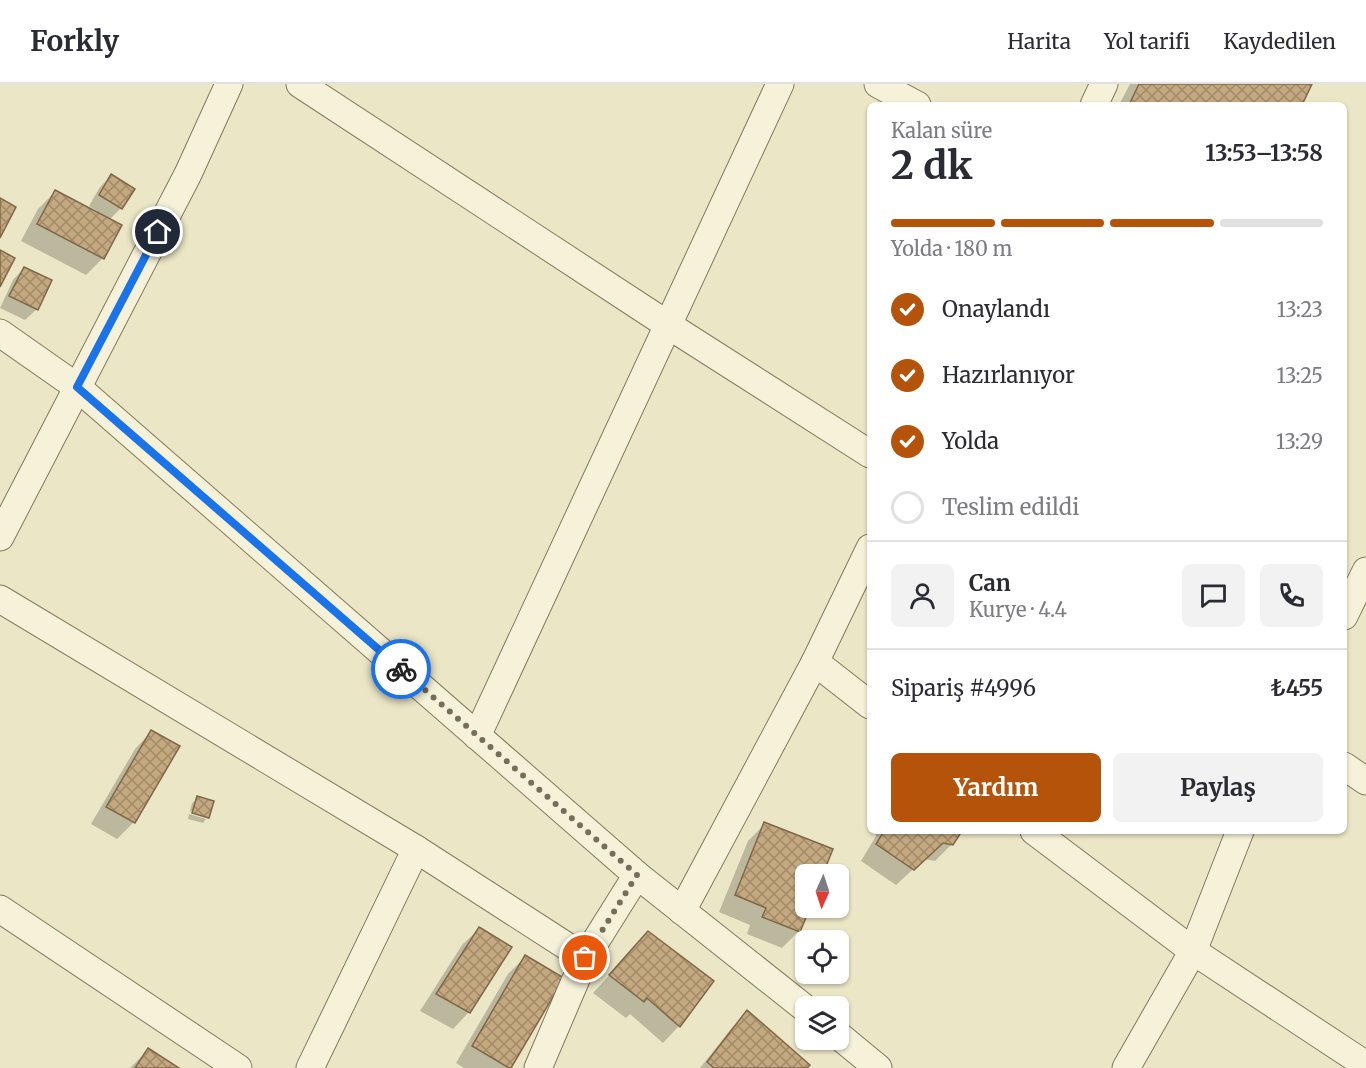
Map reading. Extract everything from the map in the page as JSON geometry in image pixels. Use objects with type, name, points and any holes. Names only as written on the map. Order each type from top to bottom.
[{"type":"street","points":[[0,537],[188,174],[229,84]]},
{"type":"street","points":[[300,84],[867,452]]},
{"type":"street","points":[[477,736],[780,84]]},
{"type":"street","points":[[878,84],[911,102]]},
{"type":"street","points":[[1095,102],[1104,84]]},
{"type":"street","points":[[0,333],[77,387],[637,875],[795,1000]]},
{"type":"street","points":[[682,911],[815,662],[867,554]]},
{"type":"street","points":[[1347,610],[1366,571]]},
{"type":"street","points":[[0,599],[416,849],[585,958]]},
{"type":"street","points":[[815,662],[867,703]]},
{"type":"street","points":[[1347,768],[1366,781]]},
{"type":"street","points":[[1038,834],[1193,951],[1366,1065]]},
{"type":"street","points":[[1126,1068],[1193,951],[1239,834]]},
{"type":"street","points":[[310,1068],[416,849]]},
{"type":"street","points":[[537,1068],[585,958],[637,875]]},
{"type":"street","points":[[0,909],[238,1068]]},
{"type":"street","points":[[849,1044],[878,1068]]},
{"type":"building","points":[[1139,84],[1312,84],[1303,102],[1130,102]]},
{"type":"building","points":[[111,174],[135,189],[122,209],[99,195]]},
{"type":"building","points":[[55,190],[122,225],[104,259],[37,224]]},
{"type":"building","points":[[0,198],[16,207],[0,238]]},
{"type":"building","points":[[0,250],[15,258],[0,287]]},
{"type":"building","points":[[24,267],[52,280],[38,310],[9,296]]},
{"type":"building","points":[[151,730],[180,746],[135,823],[106,807]]},
{"type":"building","points":[[197,796],[214,801],[209,818],[192,813]]},
{"type":"building","points":[[764,822],[833,849],[827,864],[795,864],[795,918],[806,918],[801,930],[795,930],[762,917],[766,908],[735,895]]},
{"type":"building","points":[[882,834],[960,834],[953,845],[943,843],[914,870],[876,844]]},
{"type":"building","points":[[479,927],[512,947],[470,1013],[436,994]]},
{"type":"building","points":[[648,931],[714,981],[680,1027],[647,998],[644,1002],[609,975]]},
{"type":"building","points":[[525,955],[564,978],[509,1068],[472,1046]]},
{"type":"building","points":[[747,1010],[810,1065],[807,1068],[714,1068],[707,1062]]},
{"type":"building","points":[[148,1048],[179,1068],[135,1068]]},
{"type":"way so far","points":[[401,669],[637,875],[585,958]]},
{"type":"route","points":[[158,232],[77,387],[401,669]]}]
